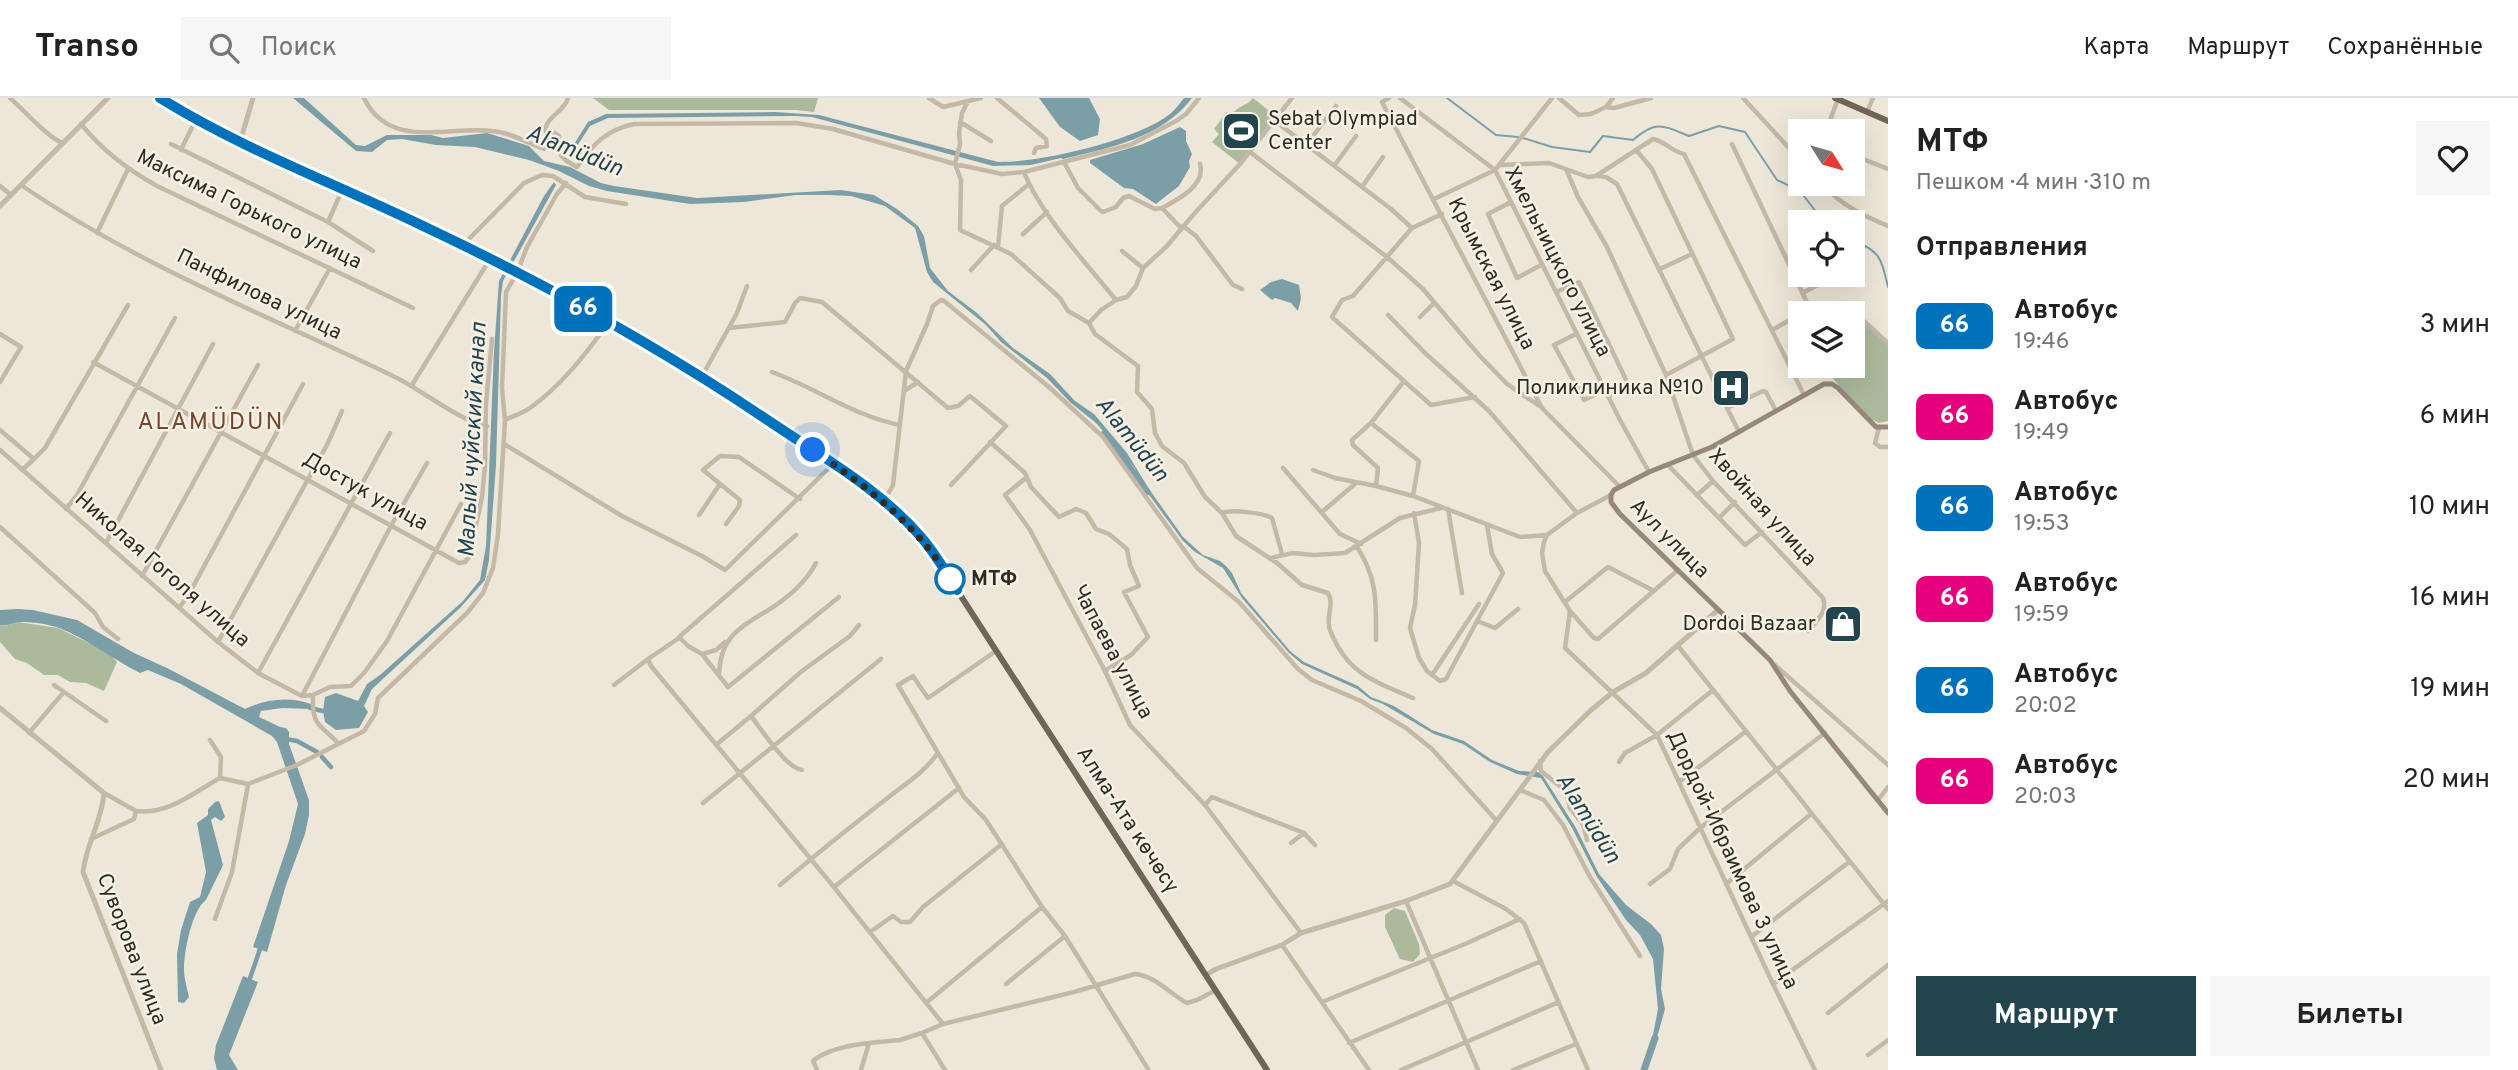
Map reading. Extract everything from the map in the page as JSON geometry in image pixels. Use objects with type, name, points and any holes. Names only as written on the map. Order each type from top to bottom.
[{"type":"main road","name":"Алма-Ата көчөсү","points":[[160,98],[240,142],[490,258],[608,323],[701,378],[833,464],[884,501],[923,539],[1267,1070]]},
{"type":"main road","points":[[1836,99],[1888,121]]},
{"type":"main road","name":"Аул улица","points":[[1770,660],[1612,505],[1611,495],[1620,487],[1649,472],[1693,455],[1739,432],[1820,385],[1832,384],[1879,428]]},
{"type":"main road","points":[[1879,428],[1888,428]]},
{"type":"main road","points":[[1770,660],[1790,691],[1888,813]]},
{"type":"street","points":[[9,98],[54,139],[63,143]]},
{"type":"street","points":[[0,206],[108,98]]},
{"type":"street","points":[[240,142],[253,98]]},
{"type":"street","points":[[364,98],[379,120],[391,129],[406,132],[495,131],[544,149],[551,131],[559,136],[561,158],[577,167],[593,144],[620,127],[634,124],[702,123],[808,125],[833,129],[1002,174],[1024,172],[1130,145],[1177,121],[1199,98]]},
{"type":"street","points":[[547,136],[547,121],[562,110],[568,98]]},
{"type":"street","points":[[929,98],[943,107],[981,98]]},
{"type":"street","points":[[997,98],[1045,139],[1047,146],[1036,148],[1034,153]]},
{"type":"street","points":[[1089,323],[1101,310],[1116,300],[1127,298],[1136,286],[1143,268],[1167,246],[1250,152],[1292,98]]},
{"type":"street","name":"Крымская улица","points":[[1389,98],[1382,102],[1542,408],[1620,487]]},
{"type":"street","name":"Хмельницкого улица","points":[[1400,98],[1495,170],[1576,334],[1649,472]]},
{"type":"street","points":[[1434,199],[1495,170],[1552,98]]},
{"type":"street","points":[[1559,98],[1579,115],[1591,114],[1606,107],[1613,98]]},
{"type":"street","points":[[1606,107],[1614,108],[1651,98]]},
{"type":"street","points":[[1743,98],[1788,147]]},
{"type":"street","points":[[1867,112],[1873,98]]},
{"type":"street","points":[[1830,119],[1836,99]]},
{"type":"street","points":[[968,102],[960,122],[956,162],[961,180],[959,228],[964,233],[996,246],[1033,272],[1060,298],[1068,312],[1089,323],[1095,334],[1138,366],[1137,392],[1153,409],[1155,433],[1161,446],[1184,463],[1205,498],[1222,513],[1236,536],[1270,558],[1302,585],[1328,593],[1332,600],[1328,627],[1353,668],[1413,698]]},
{"type":"street","points":[[1306,145],[1336,106]]},
{"type":"street","points":[[181,150],[196,119]]},
{"type":"street","points":[[1275,121],[1412,228]]},
{"type":"street","points":[[960,122],[991,141]]},
{"type":"street","name":"Максима Горького улица","points":[[81,124],[97,143],[128,169],[157,186],[413,308]]},
{"type":"street","points":[[1334,166],[1356,136]]},
{"type":"street","points":[[1596,176],[1653,139],[1663,141],[1671,151],[1684,153],[1804,395]]},
{"type":"street","points":[[171,144],[328,222],[373,251]]},
{"type":"street","points":[[1732,144],[1806,301]]},
{"type":"street","points":[[1637,151],[1652,169],[1733,340],[1666,375]]},
{"type":"street","points":[[1250,152],[1387,257],[1423,289],[1507,384],[1542,408]]},
{"type":"street","points":[[1362,187],[1383,157]]},
{"type":"street","points":[[1866,160],[1888,169]]},
{"type":"street","points":[[1063,162],[1078,188],[1104,212],[1116,207],[1123,198],[1129,196],[1155,209],[1162,208],[1177,200],[1200,179],[1203,173],[1200,164]]},
{"type":"street","points":[[1499,165],[1549,163],[1588,177],[1606,177],[1617,184],[1739,432]]},
{"type":"street","points":[[97,233],[128,169]]},
{"type":"street","name":"Хвойная улица","points":[[1566,169],[1578,197],[1607,247],[1666,375],[1693,455],[1713,481],[1823,598],[1825,611],[1808,631]]},
{"type":"street","points":[[1024,172],[1048,212],[1116,300]]},
{"type":"street","points":[[463,245],[524,183],[542,176],[554,176],[585,197],[626,204]]},
{"type":"street","points":[[0,708],[104,793],[136,811],[149,813],[192,796],[220,778],[248,784],[284,771],[364,731],[375,714],[378,698],[467,613],[483,593],[493,568],[498,534],[505,420],[502,388],[506,292],[532,238],[564,182]]},
{"type":"street","points":[[971,270],[996,246],[1002,206],[1029,184]]},
{"type":"street","name":"Панфилова улица","points":[[21,185],[97,233],[295,331],[412,385],[465,418],[487,426]]},
{"type":"street","points":[[0,187],[11,195]]},
{"type":"street","points":[[328,222],[343,188]]},
{"type":"street","points":[[1833,196],[1850,209],[1888,226]]},
{"type":"street","points":[[1511,202],[1488,214],[1517,278],[1541,265]]},
{"type":"street","points":[[1162,208],[1196,236],[1233,285],[1242,289]]},
{"type":"street","points":[[1023,234],[1048,212]]},
{"type":"street","points":[[1442,214],[1412,228],[1353,296],[1342,300],[1332,317],[1431,405],[1475,397]]},
{"type":"street","points":[[1122,251],[1143,268]]},
{"type":"street","points":[[1660,269],[1692,254]]},
{"type":"street","points":[[412,385],[490,258]]},
{"type":"street","points":[[295,331],[330,268]]},
{"type":"street","points":[[1556,292],[1579,282],[1592,307],[1629,386],[1608,396]]},
{"type":"street","points":[[701,378],[730,328],[747,286]]},
{"type":"street","points":[[1802,293],[1814,287]]},
{"type":"street","points":[[730,328],[785,322],[800,298],[822,303],[948,408],[958,406],[970,396],[1006,426],[951,485]]},
{"type":"street","points":[[884,501],[893,485],[906,371],[933,306],[941,300],[1049,387],[1103,437],[1196,568],[1239,602],[1298,670],[1312,680],[1361,701],[1406,728],[1432,749],[1496,820]]},
{"type":"street","points":[[1420,317],[1434,303]]},
{"type":"street","points":[[22,470],[45,448],[128,305]]},
{"type":"street","points":[[1388,315],[1425,353],[1475,397],[1577,513]]},
{"type":"street","points":[[66,509],[77,495],[175,318]]},
{"type":"street","points":[[1772,330],[1788,321]]},
{"type":"street","points":[[1865,322],[1888,342]]},
{"type":"street","points":[[505,420],[529,409],[572,369],[608,323]]},
{"type":"street","points":[[0,334],[20,347],[0,382]]},
{"type":"street","points":[[1576,334],[1554,345],[1584,400],[1605,390]]},
{"type":"street","points":[[487,426],[492,339]]},
{"type":"street","points":[[105,543],[213,344]]},
{"type":"street","name":"Достук улица","points":[[93,362],[459,563],[465,562],[469,556],[482,498],[487,426]]},
{"type":"street","points":[[142,576],[258,365]]},
{"type":"street","points":[[772,372],[792,379],[862,415],[900,425]]},
{"type":"street","points":[[1376,486],[1378,468],[1353,445],[1352,440],[1371,423],[1404,381]]},
{"type":"street","points":[[903,391],[918,382]]},
{"type":"street","points":[[179,608],[303,384]]},
{"type":"street","points":[[1727,408],[1763,391],[1776,411]]},
{"type":"street","points":[[218,642],[342,411]]},
{"type":"street","points":[[1371,423],[1419,461],[1413,496]]},
{"type":"street","points":[[1879,428],[1875,443],[1880,447],[1888,447]]},
{"type":"street","points":[[0,430],[34,459]]},
{"type":"street","points":[[258,673],[390,433]]},
{"type":"street","points":[[990,442],[1027,477],[1031,486],[1059,517],[1076,509],[1086,513],[1096,529],[1109,534],[1127,549],[1139,586],[1124,592],[1148,637],[1131,655],[1105,671]]},
{"type":"street","points":[[503,444],[622,516],[725,570],[833,464]]},
{"type":"street","name":"Николая Гоголя улица","points":[[0,450],[218,642],[258,673],[302,696]]},
{"type":"street","points":[[726,524],[739,506],[740,500],[703,470],[720,456],[739,457],[800,499]]},
{"type":"street","points":[[302,696],[427,463]]},
{"type":"street","points":[[1668,465],[1745,545],[1762,532]]},
{"type":"street","points":[[1283,468],[1340,534],[1359,546],[1373,574],[1376,640]]},
{"type":"street","points":[[1313,470],[1335,478],[1413,496],[1520,537],[1547,535]]},
{"type":"street","name":"Чапаева улица","points":[[1027,477],[1005,495],[1030,530],[1105,671],[1130,725],[1205,805],[1301,933]]},
{"type":"street","points":[[1697,495],[1713,481]]},
{"type":"street","points":[[1322,512],[1357,482]]},
{"type":"street","points":[[699,515],[720,484]]},
{"type":"street","points":[[1611,495],[1577,513],[1547,535],[1542,553],[1545,571],[1570,611],[1594,638],[1598,639],[1678,570]]},
{"type":"street","points":[[1719,518],[1735,502]]},
{"type":"street","points":[[302,696],[313,695],[330,687],[351,685],[359,679],[387,640],[461,505]]},
{"type":"street","points":[[1270,558],[1282,554],[1345,554],[1387,525],[1414,513],[1442,507]]},
{"type":"street","points":[[1448,509],[1462,593]]},
{"type":"street","points":[[1222,513],[1233,510],[1272,518],[1282,554]]},
{"type":"street","points":[[1414,513],[1419,543],[1410,628],[1419,657],[1440,681],[1446,679],[1503,573],[1492,554],[1487,525]]},
{"type":"street","points":[[0,527],[95,613],[103,627],[118,639]]},
{"type":"street","points":[[614,685],[679,637],[796,535]]},
{"type":"street","points":[[702,654],[716,650],[749,620],[766,612],[807,579],[816,563]]},
{"type":"street","points":[[1565,602],[1608,567],[1654,591]]},
{"type":"street","points":[[679,637],[702,654],[728,687],[839,597]]},
{"type":"street","points":[[1432,675],[1479,604]]},
{"type":"street","points":[[1477,621],[1494,628],[1518,609]]},
{"type":"street","points":[[1206,975],[1282,945],[1301,933],[1446,886],[1453,881],[1540,762],[1579,721],[1613,692],[1646,673],[1718,610]]},
{"type":"street","name":"Дордой-Ибраимова 3 улица","points":[[1570,611],[1565,648],[1657,735],[1815,1070]]},
{"type":"street","points":[[716,745],[802,671],[850,636],[859,625]]},
{"type":"street","points":[[719,676],[721,656],[728,640]]},
{"type":"street","points":[[1678,646],[1849,862],[1886,902],[1888,909]]},
{"type":"street","points":[[997,651],[928,698],[913,676],[898,685],[968,802],[986,820],[1042,907],[1065,936],[1148,1069]]},
{"type":"street","points":[[648,659],[943,1024]]},
{"type":"street","points":[[703,803],[881,659]]},
{"type":"street","name":"Аул улица","points":[[1770,660],[1888,765]]},
{"type":"street","points":[[54,685],[106,721]]},
{"type":"street","points":[[1619,762],[1625,753],[1657,735],[1713,690]]},
{"type":"street","points":[[29,733],[63,693]]},
{"type":"street","points":[[313,695],[312,707],[324,732],[338,744]]},
{"type":"street","points":[[751,716],[793,767],[802,770]]},
{"type":"street","points":[[1679,782],[1745,732]]},
{"type":"street","points":[[1650,884],[1670,869],[1678,849],[1700,828],[1825,733]]},
{"type":"street","points":[[210,740],[221,757],[220,778]]},
{"type":"street","points":[[780,885],[923,769],[937,754]]},
{"type":"street","points":[[1540,762],[1541,771],[1566,790],[1570,808],[1583,824],[1587,840]]},
{"type":"street","points":[[215,919],[232,872],[248,784]]},
{"type":"street","points":[[1877,801],[1888,787]]},
{"type":"street","points":[[834,887],[959,788]]},
{"type":"street","points":[[1519,790],[1544,800],[1563,825],[1590,877],[1640,956]]},
{"type":"street","name":"Суворова улица","points":[[104,793],[103,810],[85,852],[83,872],[161,1070]]},
{"type":"street","points":[[1205,805],[1212,797],[1304,833],[1315,845]]},
{"type":"street","points":[[91,839],[134,818],[136,811]]},
{"type":"street","points":[[1726,884],[1811,814]]},
{"type":"street","points":[[1291,843],[1304,833]]},
{"type":"street","points":[[870,932],[893,916],[901,922],[910,922],[923,906],[1002,844]]},
{"type":"street","points":[[1751,937],[1849,862]]},
{"type":"street","points":[[1453,881],[1520,919],[1527,929],[1588,1070]]},
{"type":"street","points":[[1406,901],[1478,1070]]},
{"type":"street","points":[[1773,984],[1886,902]]},
{"type":"street","points":[[926,1003],[1042,907]]},
{"type":"street","points":[[1322,1002],[1520,919]]},
{"type":"street","points":[[1006,984],[1065,936]]},
{"type":"street","points":[[1282,945],[1369,1070]]},
{"type":"street","points":[[1349,1043],[1541,961]]},
{"type":"street","points":[[1828,1013],[1888,965]]},
{"type":"street","points":[[817,1070],[813,1061],[840,1049],[900,1040],[943,1024],[1135,974],[1143,975],[1176,993],[1187,1003],[1216,989]]},
{"type":"street","points":[[1401,1070],[1559,1002]]},
{"type":"street","points":[[922,1033],[945,1070]]},
{"type":"street","points":[[1868,1055],[1888,1040]]},
{"type":"street","points":[[861,1070],[869,1043]]},
{"type":"street","points":[[1513,1070],[1576,1044]]},
{"type":"green space","points":[[593,98],[818,98],[814,112],[609,110]]},
{"type":"green space","name":"Sebat Olympiad Center","points":[[1253,98],[1277,117],[1240,164],[1212,142],[1219,134],[1214,129],[1227,112],[1231,115]]},
{"type":"green space","points":[[1865,324],[1888,344],[1888,421],[1879,423],[1873,420],[1834,378],[1865,378]]},
{"type":"green space","points":[[18,622],[58,628],[109,653],[117,662],[104,691],[86,683],[70,682],[58,675],[44,675],[27,663],[15,659],[0,642],[0,625]]},
{"type":"green space","points":[[1394,908],[1405,911],[1419,944],[1420,954],[1413,962],[1400,959],[1385,927],[1385,915]]},
{"type":"water","points":[[293,98],[304,98],[356,145],[365,146],[387,135],[431,135],[443,138],[487,133],[529,146],[544,161],[570,167],[601,183],[614,186],[697,198],[841,190],[874,195],[897,209],[918,226],[924,236],[930,268],[948,291],[977,313],[1013,348],[1050,374],[1075,401],[1094,414],[1127,453],[1183,537],[1203,555],[1226,566],[1241,593],[1290,651],[1304,662],[1358,686],[1371,697],[1394,706],[1432,730],[1464,741],[1492,760],[1519,771],[1538,772],[1543,776],[1576,828],[1599,874],[1626,905],[1661,935],[1664,949],[1661,989],[1665,1009],[1654,1048],[1651,1045],[1658,1009],[1653,959],[1640,935],[1626,920],[1597,877],[1572,828],[1541,778],[1517,774],[1490,762],[1463,744],[1434,734],[1357,689],[1302,664],[1289,653],[1242,598],[1223,568],[1195,552],[1183,541],[1147,492],[1134,467],[1096,423],[1070,402],[1047,378],[1001,342],[986,325],[933,282],[927,272],[915,228],[885,206],[851,196],[829,195],[796,195],[744,202],[690,204],[607,191],[529,160],[475,147],[436,145],[402,139],[387,140],[372,152],[356,151]]},
{"type":"water","points":[[1039,98],[1089,98],[1100,119],[1098,135],[1080,141],[1060,127]]},
{"type":"water","points":[[1184,98],[1192,98],[1180,112],[1150,132],[1098,150],[1031,165],[993,166],[812,117],[795,116],[608,118],[590,126],[570,157],[569,152],[588,122],[606,114],[775,112],[819,115],[998,162],[1016,161],[1062,154],[1135,133],[1170,114]]},
{"type":"water","points":[[1180,127],[1186,131],[1186,141],[1192,154],[1190,167],[1179,186],[1156,204],[1133,189],[1124,188],[1090,163],[1090,160],[1143,144]]},
{"type":"water","points":[[554,182],[556,185],[503,281],[496,465],[485,580],[461,607],[372,689],[364,706],[368,712],[359,728],[336,730],[325,722],[325,697],[336,693],[358,701],[367,684],[463,601],[480,580],[486,546],[499,281]]},
{"type":"water","points":[[1282,279],[1299,285],[1301,298],[1298,311],[1291,303],[1275,298],[1272,300],[1260,290],[1271,282]]},
{"type":"water","points":[[18,609],[77,620],[134,653],[245,709],[277,700],[311,704],[310,709],[282,708],[261,711],[259,717],[286,728],[289,732],[289,744],[309,800],[305,834],[286,885],[267,952],[253,947],[289,841],[298,804],[277,742],[272,736],[181,684],[148,670],[140,673],[59,628],[26,622],[0,625],[0,610]]},
{"type":"water","points":[[219,801],[225,817],[221,821],[215,817],[211,820],[223,865],[193,921],[184,961],[189,997],[184,1003],[178,1002],[177,954],[181,930],[190,902],[200,897],[206,872],[197,823],[208,815],[208,809],[215,802]]},
{"type":"water","points":[[243,976],[258,982],[229,1055],[238,1070],[217,1070],[214,1058],[216,1045]]},
{"type":"waterway","points":[[1447,98],[1496,135],[1518,137]]},
{"type":"waterway","points":[[1523,138],[1552,147],[1590,152],[1603,136],[1633,140],[1648,129],[1660,126],[1689,136],[1719,126],[1745,132],[1777,180],[1800,191],[1815,210]]},
{"type":"waterway","points":[[1865,246],[1878,257],[1888,287]]},
{"type":"waterway","name":"Alamüdün","points":[[1105,433],[1147,492]]},
{"type":"waterway","points":[[310,708],[323,711]]},
{"type":"waterway","points":[[286,739],[297,741],[317,752]]},
{"type":"waterway","points":[[322,757],[331,767]]},
{"type":"waterway","points":[[248,984],[261,946]]},
{"type":"waterway","name":"Alamüdün","points":[[1644,1070],[1655,1038]]},
{"type":"bus line","name":"66","points":[[160,98],[240,142],[463,245],[664,355],[751,409],[884,501],[923,539],[957,590]]},
{"type":"place","name":"Sebat Olympiad Center","points":[[1241,131]]},
{"type":"place","name":"Поликлиника №10","points":[[1731,388]]},
{"type":"place","name":"МТФ","points":[[950,579]]},
{"type":"place","name":"Dordoi Bazaar","points":[[1843,624]]},
{"type":"district","name":"ALAMÜDÜN","points":[[211,423]]},
{"type":"route","points":[[813,450],[899,514],[923,539],[950,579]]},
{"type":"water label","name":"Малый чуйский канал","points":[[474,440]]}]
